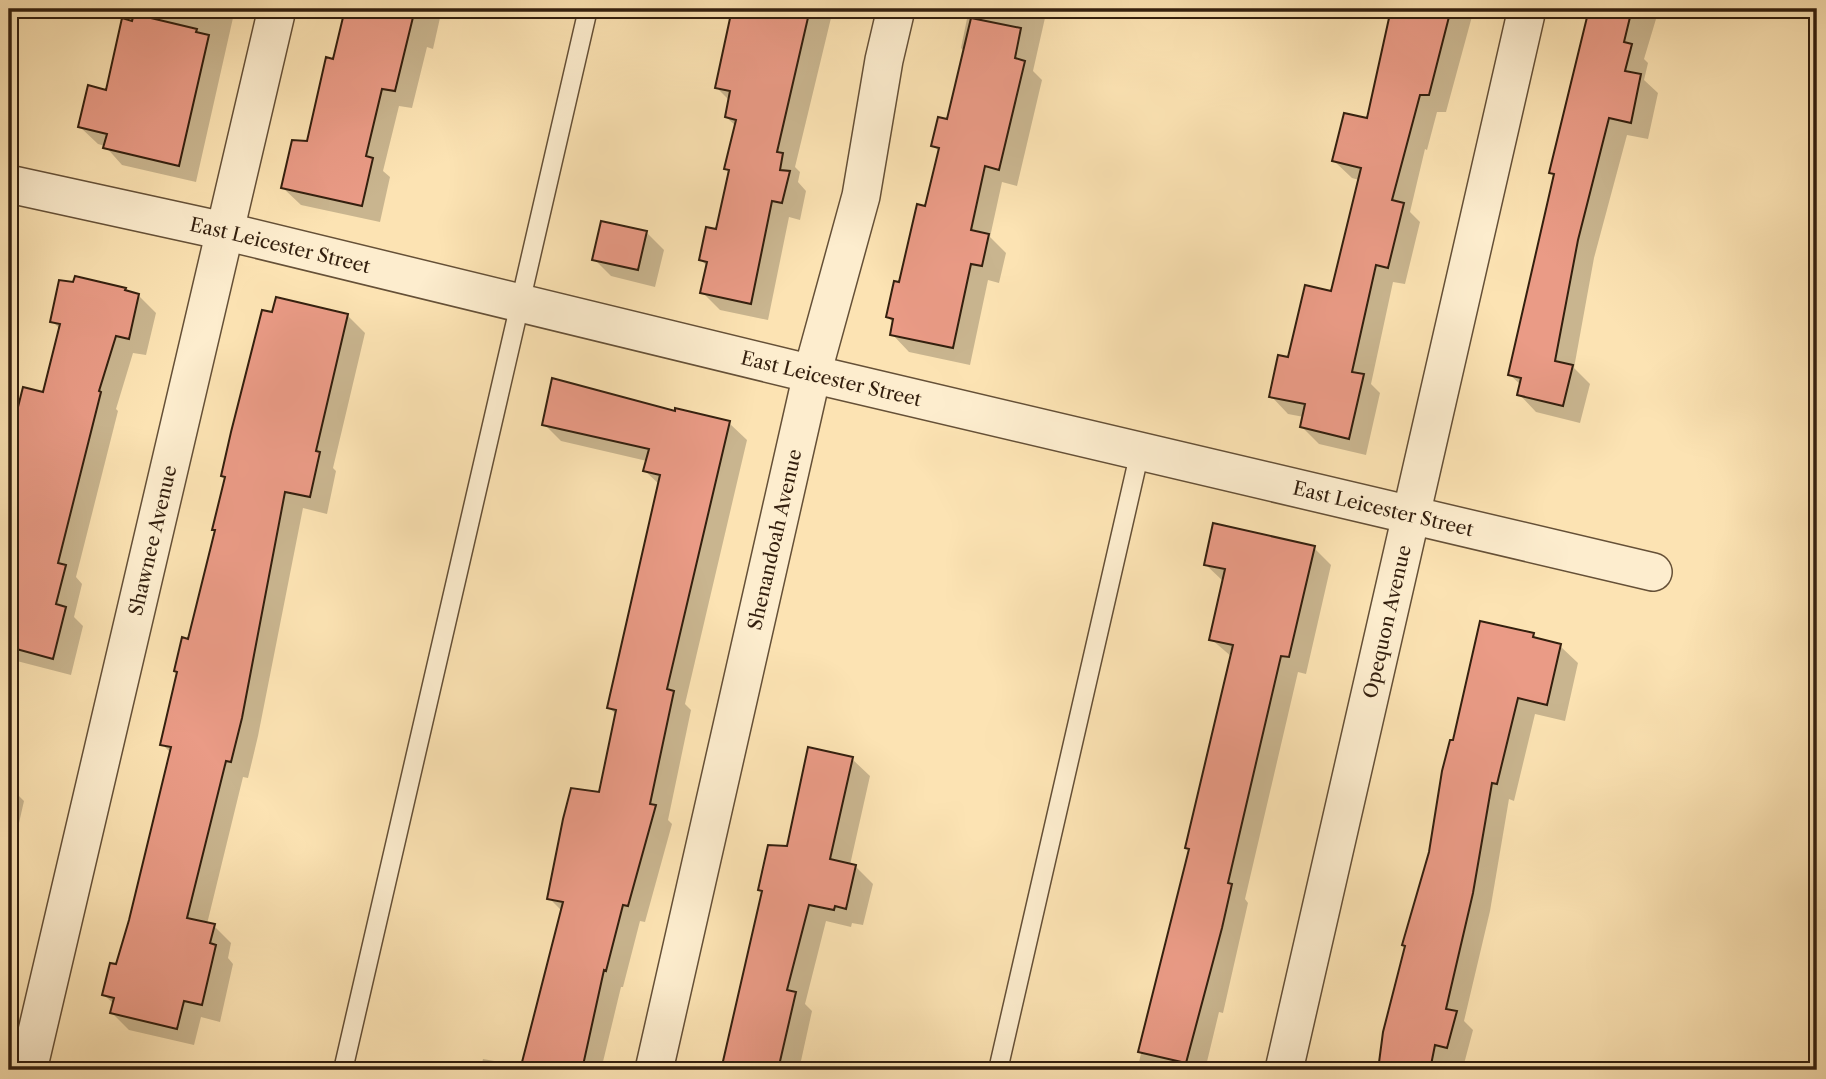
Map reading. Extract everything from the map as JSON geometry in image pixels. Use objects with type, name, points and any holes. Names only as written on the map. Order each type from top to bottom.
[{"type":"street","name":"Shawnee Avenue","points":[[28,1070],[277,9]]},
{"type":"street","name":"Shenandoah Avenue","points":[[654,1070],[812,374],[861,196],[884,61],[896,9]]},
{"type":"street","name":"Opequon Avenue","points":[[1284,1070],[1527,9]]},
{"type":"street","name":"East Leicester Street","points":[[9,184],[223,231],[812,374],[1653,572]]},
{"type":"lane","points":[[344,1070],[588,9]]},
{"type":"lane","points":[[998,1070],[1140,451]]},
{"type":"building","points":[[345,9],[415,9],[395,91],[382,89],[366,156],[373,158],[362,206],[281,188],[292,140],[307,141],[326,57],[333,59]]},
{"type":"building","points":[[732,9],[810,9],[777,152],[783,153],[780,170],[790,171],[782,203],[772,201],[751,304],[700,293],[707,262],[699,260],[706,227],[716,229],[729,170],[724,169],[736,120],[725,117],[730,91],[715,88]]},
{"type":"building","points":[[1391,9],[1451,9],[1429,95],[1420,95],[1392,200],[1404,203],[1388,268],[1376,265],[1352,372],[1364,374],[1349,439],[1300,427],[1305,404],[1269,397],[1278,355],[1288,357],[1305,285],[1331,291],[1361,168],[1332,161],[1344,113],[1367,118]]},
{"type":"building","points":[[1589,9],[1632,9],[1624,42],[1632,44],[1625,71],[1641,74],[1631,123],[1609,118],[1578,240],[1555,361],[1573,365],[1563,406],[1517,395],[1521,378],[1508,375],[1554,174],[1549,173]]},
{"type":"building","points":[[134,14],[197,29],[196,32],[209,35],[179,166],[103,148],[107,134],[78,127],[88,85],[106,90],[122,18],[132,21]]},
{"type":"building","points":[[971,18],[1021,28],[1015,58],[1025,61],[999,170],[985,166],[971,230],[989,234],[982,266],[971,264],[953,348],[890,335],[893,319],[886,317],[894,281],[899,282],[917,204],[925,206],[939,148],[931,146],[938,117],[947,119]]},
{"type":"building","points":[[601,221],[647,231],[638,270],[592,260]]},
{"type":"building","points":[[75,276],[126,288],[125,290],[139,294],[129,339],[116,336],[99,391],[101,392],[58,563],[66,565],[56,604],[66,607],[53,659],[9,647],[9,443],[23,387],[43,392],[60,324],[50,322],[59,280],[73,282]]},
{"type":"building","points":[[276,297],[348,314],[316,451],[320,452],[310,497],[285,492],[242,718],[231,762],[226,761],[187,918],[215,924],[210,943],[216,945],[202,1005],[184,1001],[177,1029],[110,1013],[114,998],[102,995],[110,963],[116,964],[129,920],[171,747],[160,745],[177,672],[174,671],[182,637],[188,639],[215,530],[212,530],[225,477],[221,476],[231,432],[262,310],[272,312]]},
{"type":"building","points":[[552,378],[675,411],[675,408],[730,421],[667,689],[674,691],[650,804],[656,805],[628,906],[623,905],[606,971],[604,970],[582,1070],[520,1070],[563,902],[547,899],[563,819],[571,788],[599,792],[616,710],[607,708],[660,475],[643,471],[649,449],[542,425]]},
{"type":"building","points":[[1213,523],[1315,546],[1289,657],[1281,656],[1228,883],[1232,884],[1222,928],[1186,1063],[1138,1052],[1189,849],[1185,848],[1233,645],[1209,640],[1225,569],[1204,565]]},
{"type":"building","points":[[1480,621],[1534,633],[1533,637],[1561,644],[1547,705],[1518,698],[1497,784],[1492,783],[1473,893],[1446,1009],[1457,1011],[1447,1048],[1435,1045],[1430,1070],[1378,1070],[1383,1032],[1405,946],[1402,945],[1429,852],[1442,771],[1450,740],[1453,740]]},
{"type":"building","points":[[808,747],[853,757],[830,859],[856,865],[846,909],[835,906],[834,910],[809,905],[787,990],[796,992],[778,1070],[721,1070],[762,891],[758,890],[768,845],[787,846]]}]
